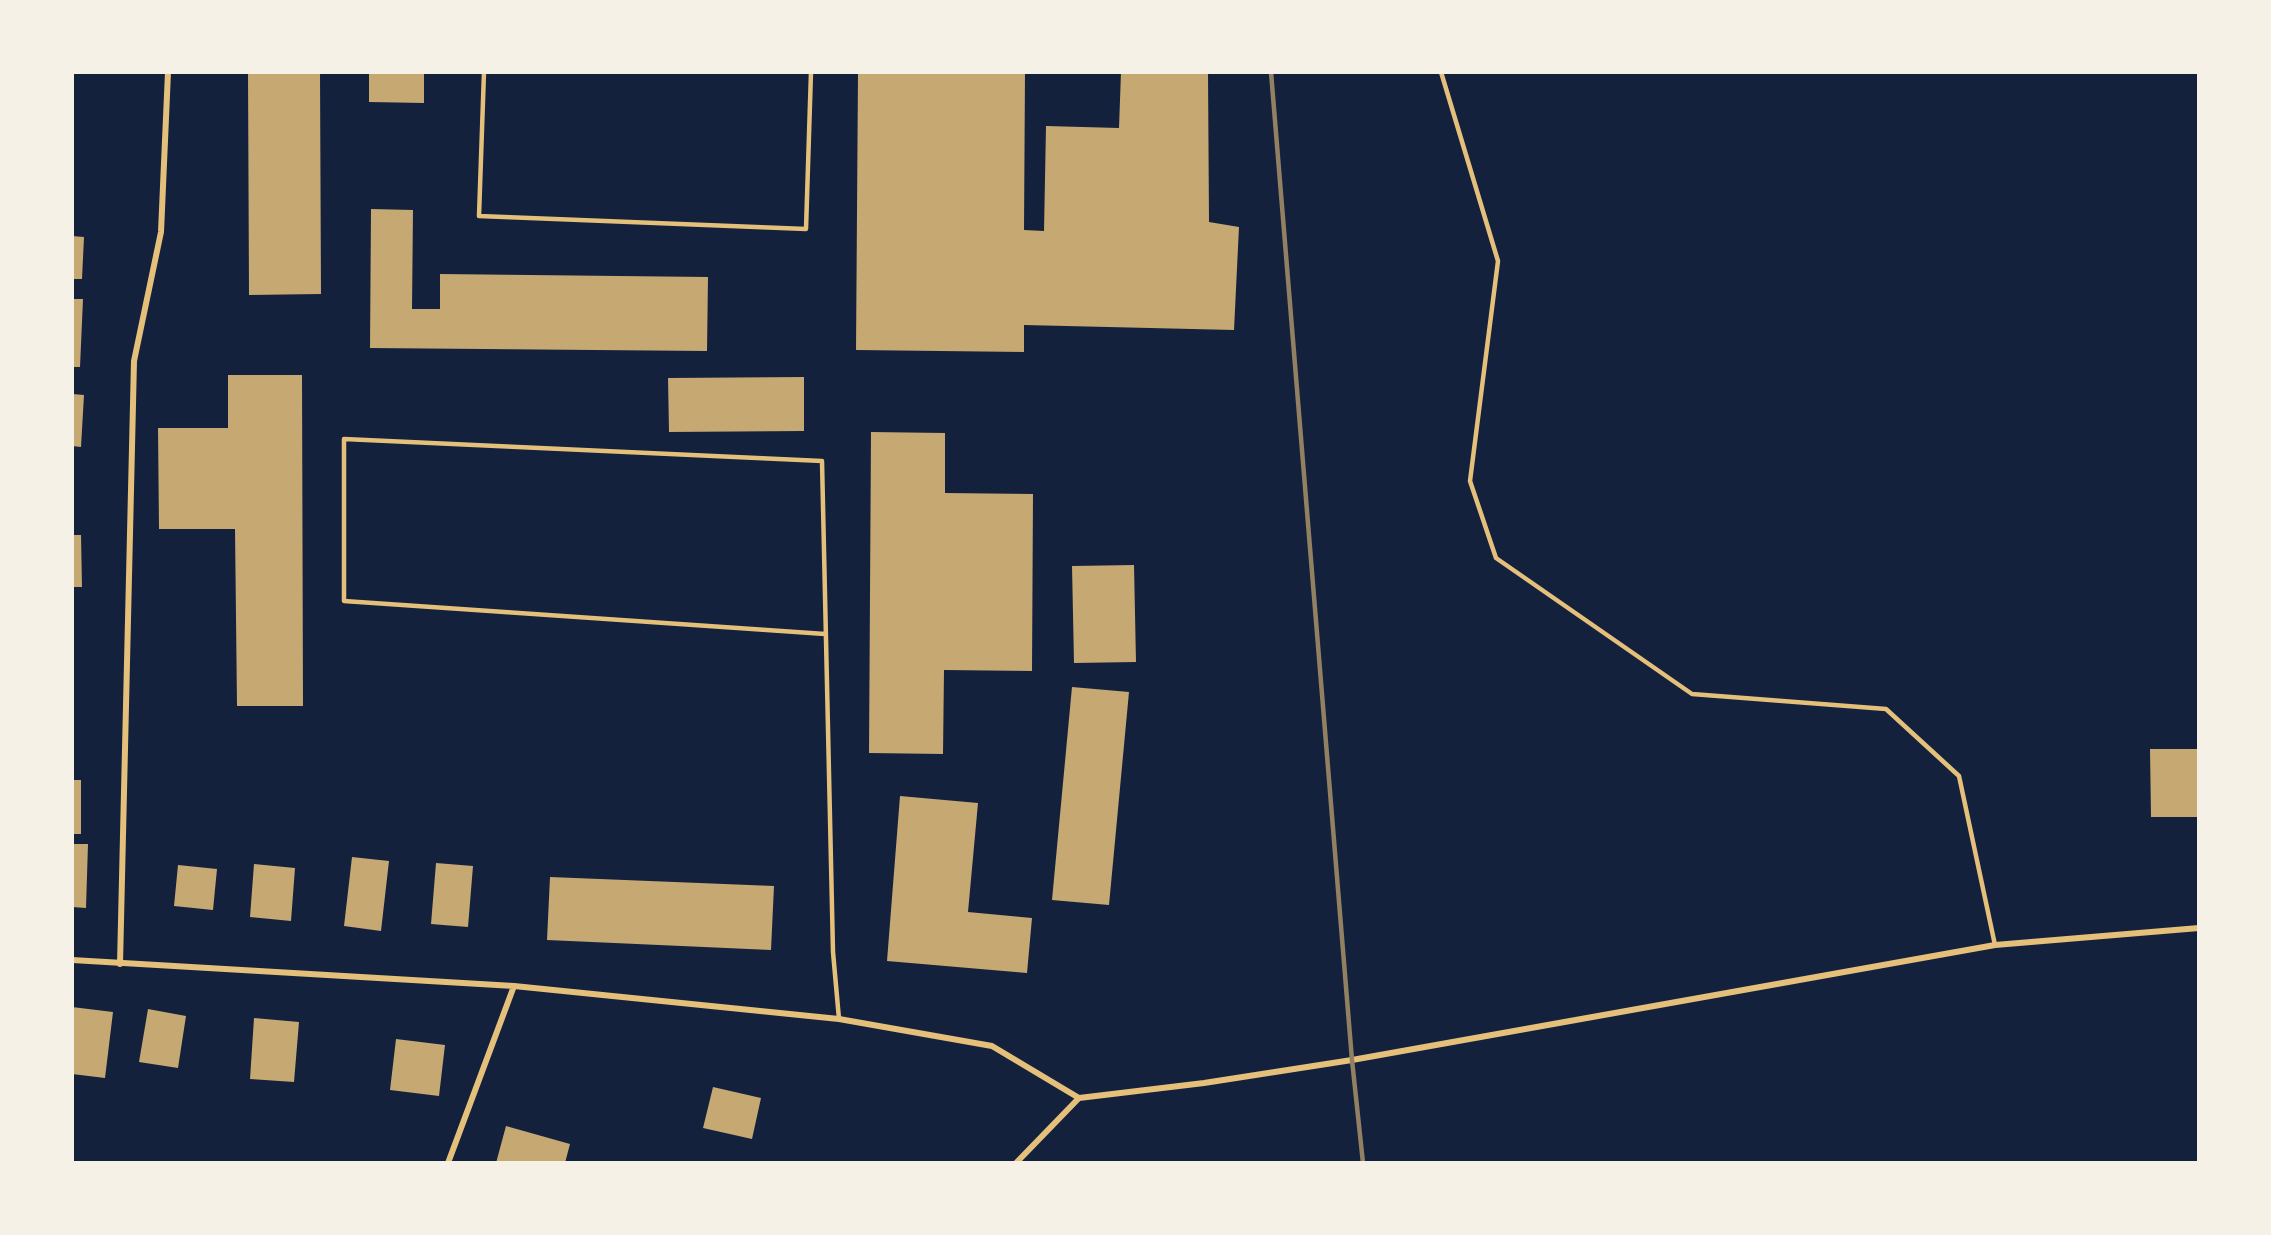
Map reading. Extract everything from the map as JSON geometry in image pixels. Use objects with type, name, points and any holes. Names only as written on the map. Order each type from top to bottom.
[{"type":"street","points":[[120,964],[134,361],[161,232],[168,72]]},
{"type":"street","points":[[72,960],[514,986],[839,1019],[992,1046],[1079,1098],[1204,1083],[1352,1060],[1995,945],[2199,928]]},
{"type":"street","points":[[448,1163],[514,986]]},
{"type":"street","points":[[1016,1163],[1079,1098]]},
{"type":"lane","points":[[484,72],[479,216],[806,229],[811,72]]},
{"type":"lane","points":[[1441,72],[1498,261],[1470,481],[1496,558],[1692,694],[1887,709],[1959,776],[1995,945]]},
{"type":"lane","points":[[825,634],[344,601],[344,439],[822,461],[833,952],[839,1019]]},
{"type":"building","points":[[248,72],[320,72],[321,294],[249,295]]},
{"type":"building","points":[[369,72],[424,72],[424,103],[369,102]]},
{"type":"building","points":[[858,72],[1025,72],[1024,230],[1044,231],[1046,126],[1119,128],[1121,72],[1208,72],[1209,222],[1239,227],[1234,330],[1024,325],[1024,352],[856,350]]},
{"type":"building","points":[[371,209],[413,210],[412,309],[440,309],[440,274],[708,277],[707,351],[370,348]]},
{"type":"building","points":[[72,236],[84,237],[82,279],[72,279]]},
{"type":"building","points":[[72,299],[83,299],[80,367],[72,367]]},
{"type":"building","points":[[228,375],[302,375],[303,706],[237,706],[235,529],[159,529],[158,428],[228,428]]},
{"type":"building","points":[[804,377],[804,431],[669,432],[668,378]]},
{"type":"building","points":[[72,394],[84,395],[81,447],[72,446]]},
{"type":"building","points":[[871,432],[945,433],[945,493],[1033,494],[1032,671],[944,670],[943,754],[869,753]]},
{"type":"building","points":[[72,535],[81,535],[82,587],[72,587]]},
{"type":"building","points":[[1134,565],[1136,662],[1074,663],[1072,566]]},
{"type":"building","points":[[1072,687],[1129,692],[1109,905],[1052,900]]},
{"type":"building","points":[[2150,749],[2198,749],[2198,817],[2151,817]]},
{"type":"building","points":[[72,780],[81,780],[81,834],[72,834]]},
{"type":"building","points":[[900,796],[978,803],[968,912],[1032,918],[1027,973],[887,961]]},
{"type":"building","points":[[72,844],[88,844],[86,908],[72,907]]},
{"type":"building","points":[[352,857],[389,861],[381,931],[344,926]]},
{"type":"building","points":[[436,863],[473,866],[468,927],[431,924]]},
{"type":"building","points":[[254,864],[295,868],[291,921],[250,917]]},
{"type":"building","points":[[178,865],[217,869],[213,910],[174,906]]},
{"type":"building","points":[[550,877],[774,886],[771,950],[547,940]]},
{"type":"building","points":[[72,1007],[113,1012],[105,1078],[72,1074]]},
{"type":"building","points":[[148,1009],[186,1016],[178,1068],[139,1062]]},
{"type":"building","points":[[254,1018],[299,1022],[294,1082],[250,1079]]},
{"type":"building","points":[[396,1039],[445,1045],[439,1096],[390,1090]]},
{"type":"building","points":[[713,1087],[761,1098],[752,1139],[703,1128]]},
{"type":"building","points":[[506,1126],[570,1144],[565,1163],[496,1163]]},
{"type":"railway","points":[[1271,72],[1352,1060],[1363,1163]]}]
